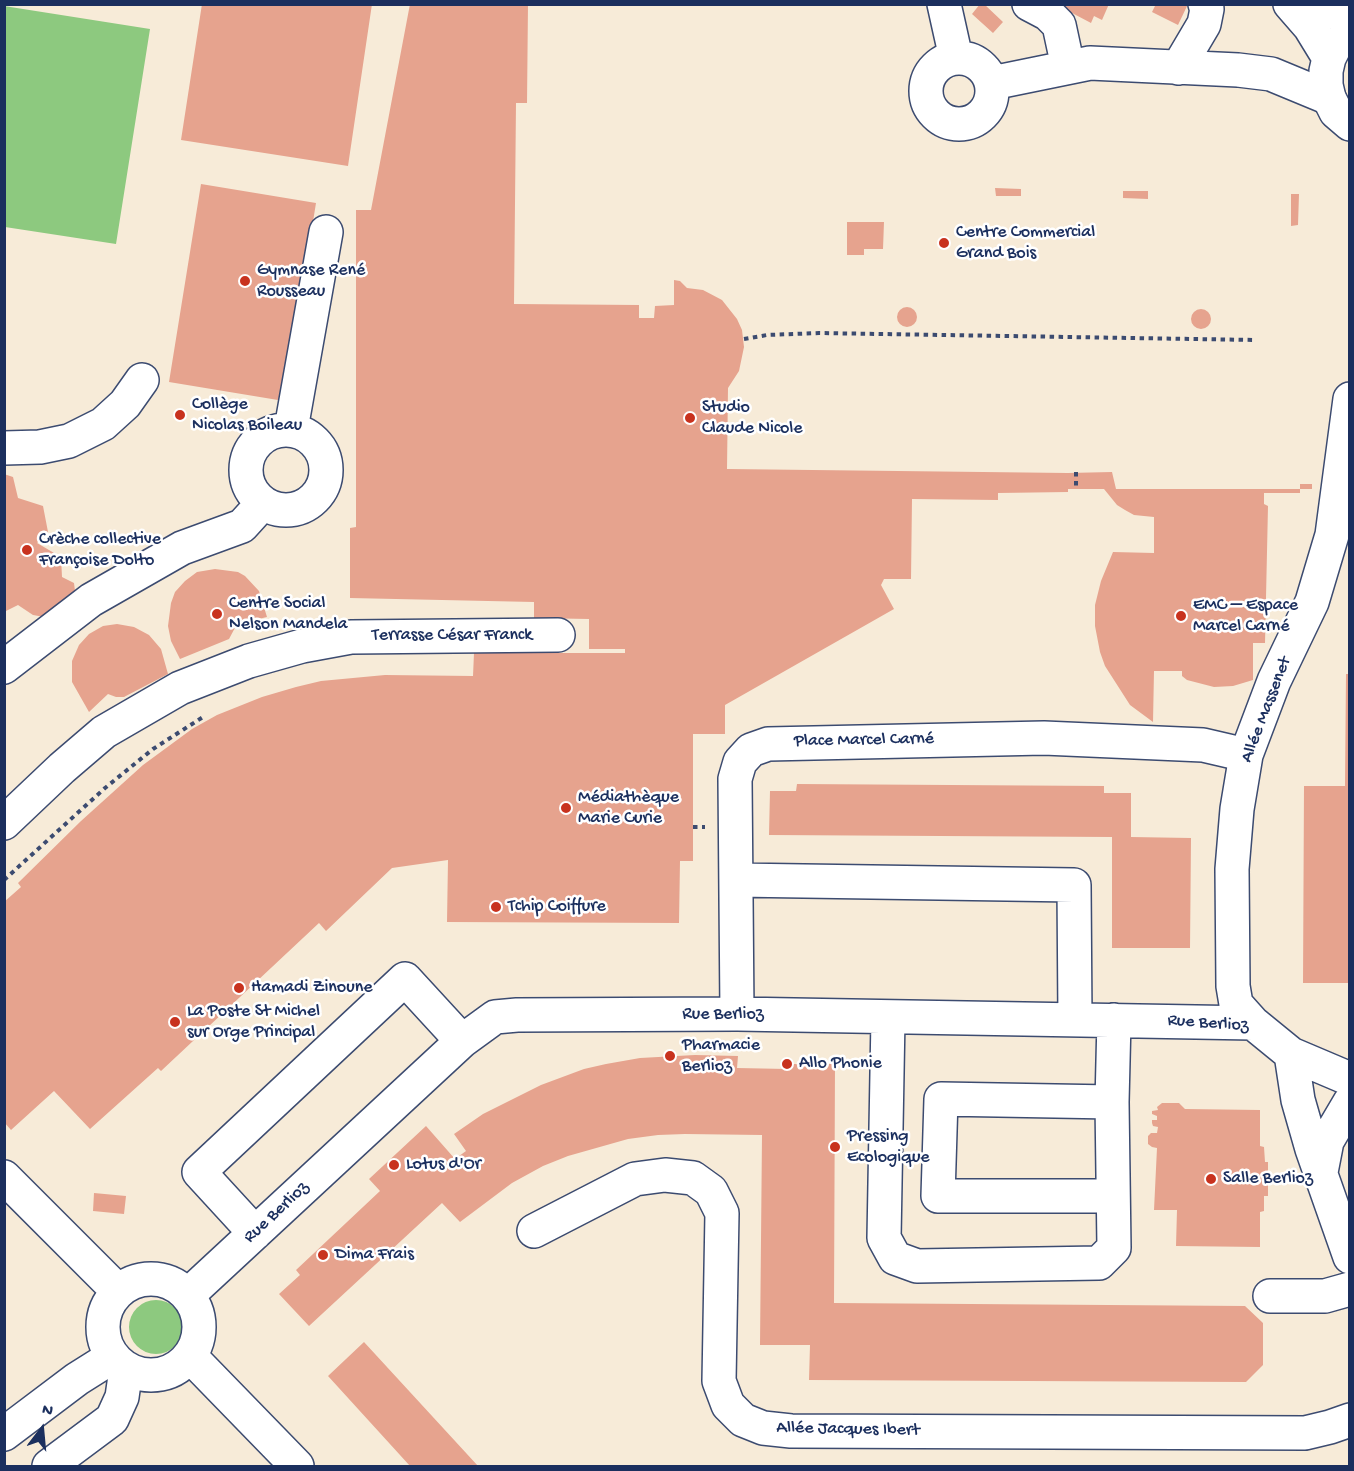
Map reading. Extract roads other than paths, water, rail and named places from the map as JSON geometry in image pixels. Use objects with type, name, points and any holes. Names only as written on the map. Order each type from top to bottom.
[{"type":"street","points":[[944,4],[956,58]]},
{"type":"street","points":[[1029,4],[1048,14],[1059,25],[1068,67]]},
{"type":"street","points":[[1178,68],[1204,24],[1207,9],[1205,4]]},
{"type":"street","points":[[1290,4],[1310,27],[1329,58]]},
{"type":"street","points":[[1328,4],[1350,24]]},
{"type":"street","points":[[1350,33],[1335,46],[1326,71],[1329,98],[1336,112],[1350,124]]},
{"type":"street","points":[[956,58],[974,62],[988,74],[992,83],[991,99],[987,110],[979,118],[969,123],[949,122],[939,117],[928,102],[927,84],[931,74],[938,66],[956,58]]},
{"type":"street","points":[[992,83],[1090,63],[1238,70],[1271,74],[1329,98]]},
{"type":"street","points":[[291,429],[326,232]]},
{"type":"street","points":[[4,448],[40,447],[69,441],[103,424],[125,404],[142,380]]},
{"type":"street","name":"Allée Massenet","points":[[1253,1023],[1236,1004],[1233,986],[1232,869],[1237,809],[1246,755],[1274,681],[1312,602],[1323,569],[1332,535],[1349,412]]},
{"type":"street","points":[[291,429],[311,437],[324,454],[328,475],[320,495],[303,508],[282,511],[262,504],[249,487],[245,466],[253,446],[270,432],[291,429]]},
{"type":"street","points":[[4,667],[91,600],[182,548],[242,526],[262,504]]},
{"type":"street","name":"Terrasse César Franck","points":[[4,823],[104,732],[180,688],[249,661],[302,646],[351,637],[558,635]]},
{"type":"street","name":"Place Marcel Carné","points":[[737,1014],[735,779],[740,762],[751,750],[768,744],[1044,738],[1203,745],[1246,755]]},
{"type":"street","points":[[736,880],[1074,885],[1076,1020]]},
{"type":"street","points":[[255,1233],[199,1172],[405,979],[462,1041]]},
{"type":"street","name":"Rue Berlioz","points":[[188,1295],[462,1041],[495,1017],[737,1014],[1253,1023],[1291,1054],[1350,1079]]},
{"type":"street","points":[[888,1018],[884,1238],[895,1258],[917,1266],[1099,1263],[1114,1248],[1112,1102],[1114,1020]]},
{"type":"street","points":[[1291,1054],[1298,1100],[1312,1149],[1350,1257]]},
{"type":"street","points":[[1112,1102],[940,1100],[938,1197],[1113,1196]]},
{"type":"street","points":[[1321,1172],[1328,1141],[1350,1102]]},
{"type":"street","name":"Allée Jacques Ibert","points":[[534,1231],[635,1179],[665,1175],[693,1178],[711,1191],[722,1212],[719,1381],[728,1405],[743,1420],[763,1428],[791,1431],[1305,1433],[1350,1420]]},
{"type":"street","points":[[4,1177],[118,1291]]},
{"type":"street","points":[[146,1278],[160,1279],[188,1295],[196,1309],[200,1325],[198,1341],[190,1356],[177,1368],[160,1375],[142,1375],[119,1363],[104,1341],[102,1323],[107,1305],[118,1291],[131,1282],[146,1278]]},
{"type":"street","points":[[1270,1296],[1325,1296],[1350,1289]]},
{"type":"street","points":[[190,1356],[297,1467]]},
{"type":"street","points":[[4,1434],[77,1379],[119,1363]]},
{"type":"street","points":[[49,1467],[112,1419],[122,1397],[119,1363]]},
{"type":"place","name":"Centre Commercial Grand Bois","points":[[944,243]]},
{"type":"place","name":"Gymnase René Rousseau","points":[[245,281]]},
{"type":"place","name":"Collège Nicolas Boileau","points":[[180,415]]},
{"type":"place","name":"Studio Claude Nicole","points":[[690,418]]},
{"type":"place","name":"Crèche collective Françoise Dolto","points":[[27,550]]},
{"type":"place","name":"Centre Social Nelson Mandela","points":[[217,614]]},
{"type":"place","name":"EMC – Espace Marcel Carné","points":[[1181,616]]},
{"type":"place","name":"Médiathèque Marie Curie","points":[[566,808]]},
{"type":"place","name":"Tchip Coiffure","points":[[496,907]]},
{"type":"place","name":"Hamadi Zinoune","points":[[239,988]]},
{"type":"place","name":"La Poste St Michel sur Orge Principal","points":[[175,1022]]},
{"type":"place","name":"Pharmacie Berlioz","points":[[670,1056]]},
{"type":"place","name":"Allo Phonie","points":[[787,1064]]},
{"type":"place","name":"Pressing Ecologique","points":[[835,1147]]},
{"type":"place","name":"Lotus d'Or","points":[[394,1165]]},
{"type":"place","name":"Salle Berlioz","points":[[1211,1179]]},
{"type":"place","name":"Dima Frais","points":[[323,1255]]}]
